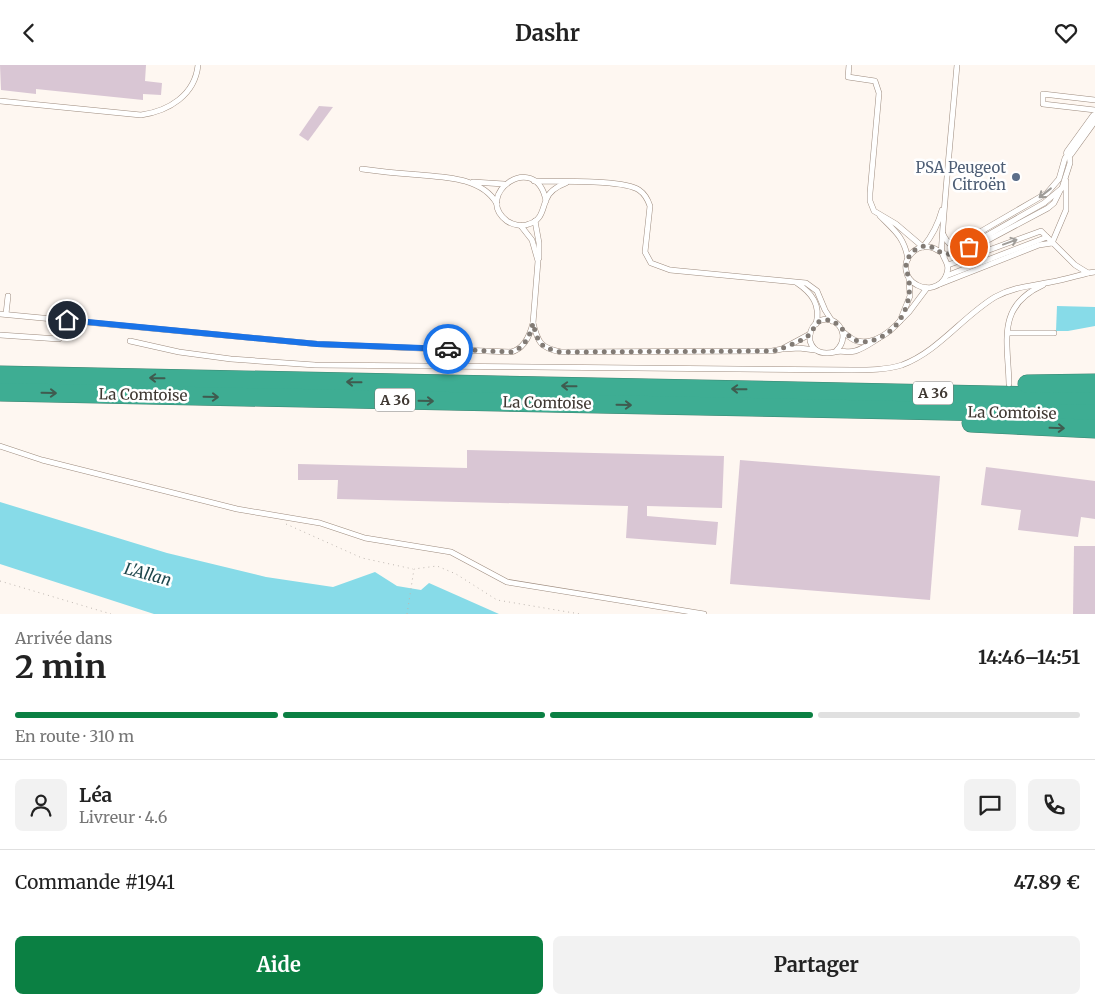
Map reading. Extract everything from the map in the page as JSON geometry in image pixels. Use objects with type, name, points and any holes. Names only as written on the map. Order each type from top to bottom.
[{"type":"highway","name":"La Comtoise","points":[[0,375],[1095,397]]},
{"type":"highway","points":[[772,390],[1095,383]]},
{"type":"highway","name":"La Comtoise","points":[[0,392],[1095,414]]},
{"type":"highway","points":[[811,409],[921,420],[1039,428],[1095,429]]},
{"type":"street","points":[[1069,153],[1095,117]]},
{"type":"lane","points":[[0,101],[141,115],[154,113],[178,102],[189,90],[197,74],[198,65]]},
{"type":"lane","points":[[849,65],[848,77],[875,81],[880,93],[870,201],[874,211],[900,236],[908,259]]},
{"type":"lane","points":[[940,284],[946,276],[948,265],[942,253],[944,202],[957,65]]},
{"type":"lane","points":[[1095,100],[1043,94],[1043,104],[1095,110]]},
{"type":"lane","points":[[874,211],[896,223],[923,247],[930,247],[942,253],[951,253],[967,247],[1044,203],[1062,188],[1070,163],[1069,153]]},
{"type":"lane","points":[[943,233],[947,243],[954,248],[967,247],[980,231],[1047,193],[1060,179],[1065,158],[1069,153]]},
{"type":"lane","points":[[362,169],[445,177],[468,182],[504,184]]},
{"type":"lane","points":[[546,201],[540,186],[527,178],[519,177],[504,184],[497,198],[500,214],[506,220],[520,226],[528,225],[541,216],[546,201],[556,188],[569,181]]},
{"type":"lane","points":[[1052,243],[1066,210],[1066,178]]},
{"type":"lane","points":[[534,181],[569,181],[628,186],[638,189],[648,200],[650,206],[645,252],[651,263],[657,267],[670,270],[806,283],[817,291],[832,321],[841,327],[843,343],[836,351]]},
{"type":"lane","points":[[468,182],[483,189],[493,197],[498,206]]},
{"type":"lane","points":[[900,321],[910,295],[906,266],[908,259],[911,253],[923,247],[933,235],[938,225],[944,202]]},
{"type":"lane","points":[[0,314],[317,344],[517,351],[522,347],[530,333],[533,323],[539,243],[535,221]]},
{"type":"lane","points":[[520,226],[532,240],[538,261]]},
{"type":"lane","points":[[948,265],[1041,231],[1075,265],[1088,273]]},
{"type":"lane","points":[[946,276],[1046,237]]},
{"type":"lane","points":[[909,279],[920,287],[927,288],[1039,245],[1052,243]]},
{"type":"lane","points":[[130,341],[180,352],[231,359],[315,365],[882,369],[913,360],[939,344],[995,298],[1021,287],[1095,272]]},
{"type":"lane","points":[[796,281],[814,298],[818,315],[810,334],[810,340],[816,350]]},
{"type":"lane","points":[[1009,384],[1009,316],[1014,306],[1022,297],[1032,290],[1051,282]]},
{"type":"lane","points":[[533,323],[540,342],[548,349],[561,352],[756,352],[799,347],[826,354],[836,351],[854,351],[879,338],[900,321],[927,288]]},
{"type":"lane","points":[[6,315],[8,296]]},
{"type":"lane","points":[[0,335],[59,339],[62,328],[51,319]]},
{"type":"lane","points":[[815,324],[820,321],[832,321]]},
{"type":"lane","points":[[843,332],[855,341],[879,338]]},
{"type":"lane","points":[[1008,333],[1054,333]]},
{"type":"lane","points":[[782,349],[810,334]]},
{"type":"lane","points":[[0,446],[68,467],[237,509],[320,523],[365,538],[451,552],[508,582],[704,614]]},
{"type":"path","points":[[283,518],[288,526],[362,558],[414,569],[437,566],[456,574],[497,600],[580,614]]},
{"type":"path","points":[[407,614],[414,569]]},
{"type":"path","points":[[0,581],[111,614]]},
{"type":"water","points":[[1057,306],[1095,307],[1095,326],[1068,331],[1056,331]]},
{"type":"water","name":"L'Allan","points":[[0,502],[167,553],[266,577],[333,587],[375,572],[397,586],[421,590],[429,583],[499,614],[154,614],[0,564]]},
{"type":"building","points":[[0,65],[146,65],[145,81],[162,83],[161,95],[143,94],[143,100],[36,89],[36,94],[1,90]]},
{"type":"building","points":[[319,106],[333,107],[308,141],[299,135]]},
{"type":"building","points":[[467,450],[724,456],[722,508],[647,506],[647,516],[718,522],[716,545],[626,538],[628,506],[337,499],[338,480],[298,480],[298,464],[467,468]]},
{"type":"building","points":[[740,460],[940,476],[930,600],[730,584]]},
{"type":"building","points":[[986,467],[1095,481],[1095,519],[1081,517],[1078,537],[1018,530],[1021,510],[981,505]]},
{"type":"building","points":[[1074,546],[1095,546],[1095,614],[1073,614]]},
{"type":"way so far","points":[[448,349],[517,351],[522,347],[530,333],[533,323],[540,342],[548,349],[561,352],[772,351],[782,349],[810,334],[815,324],[826,320],[837,323],[843,332],[855,341],[864,341],[879,338],[900,321],[910,295],[906,266],[911,253],[923,247],[937,249],[947,254],[969,247]]},
{"type":"place","name":"PSA Peugeot Citroën","points":[[1016,177]]},
{"type":"route","points":[[67,320],[317,344],[448,349]]}]
